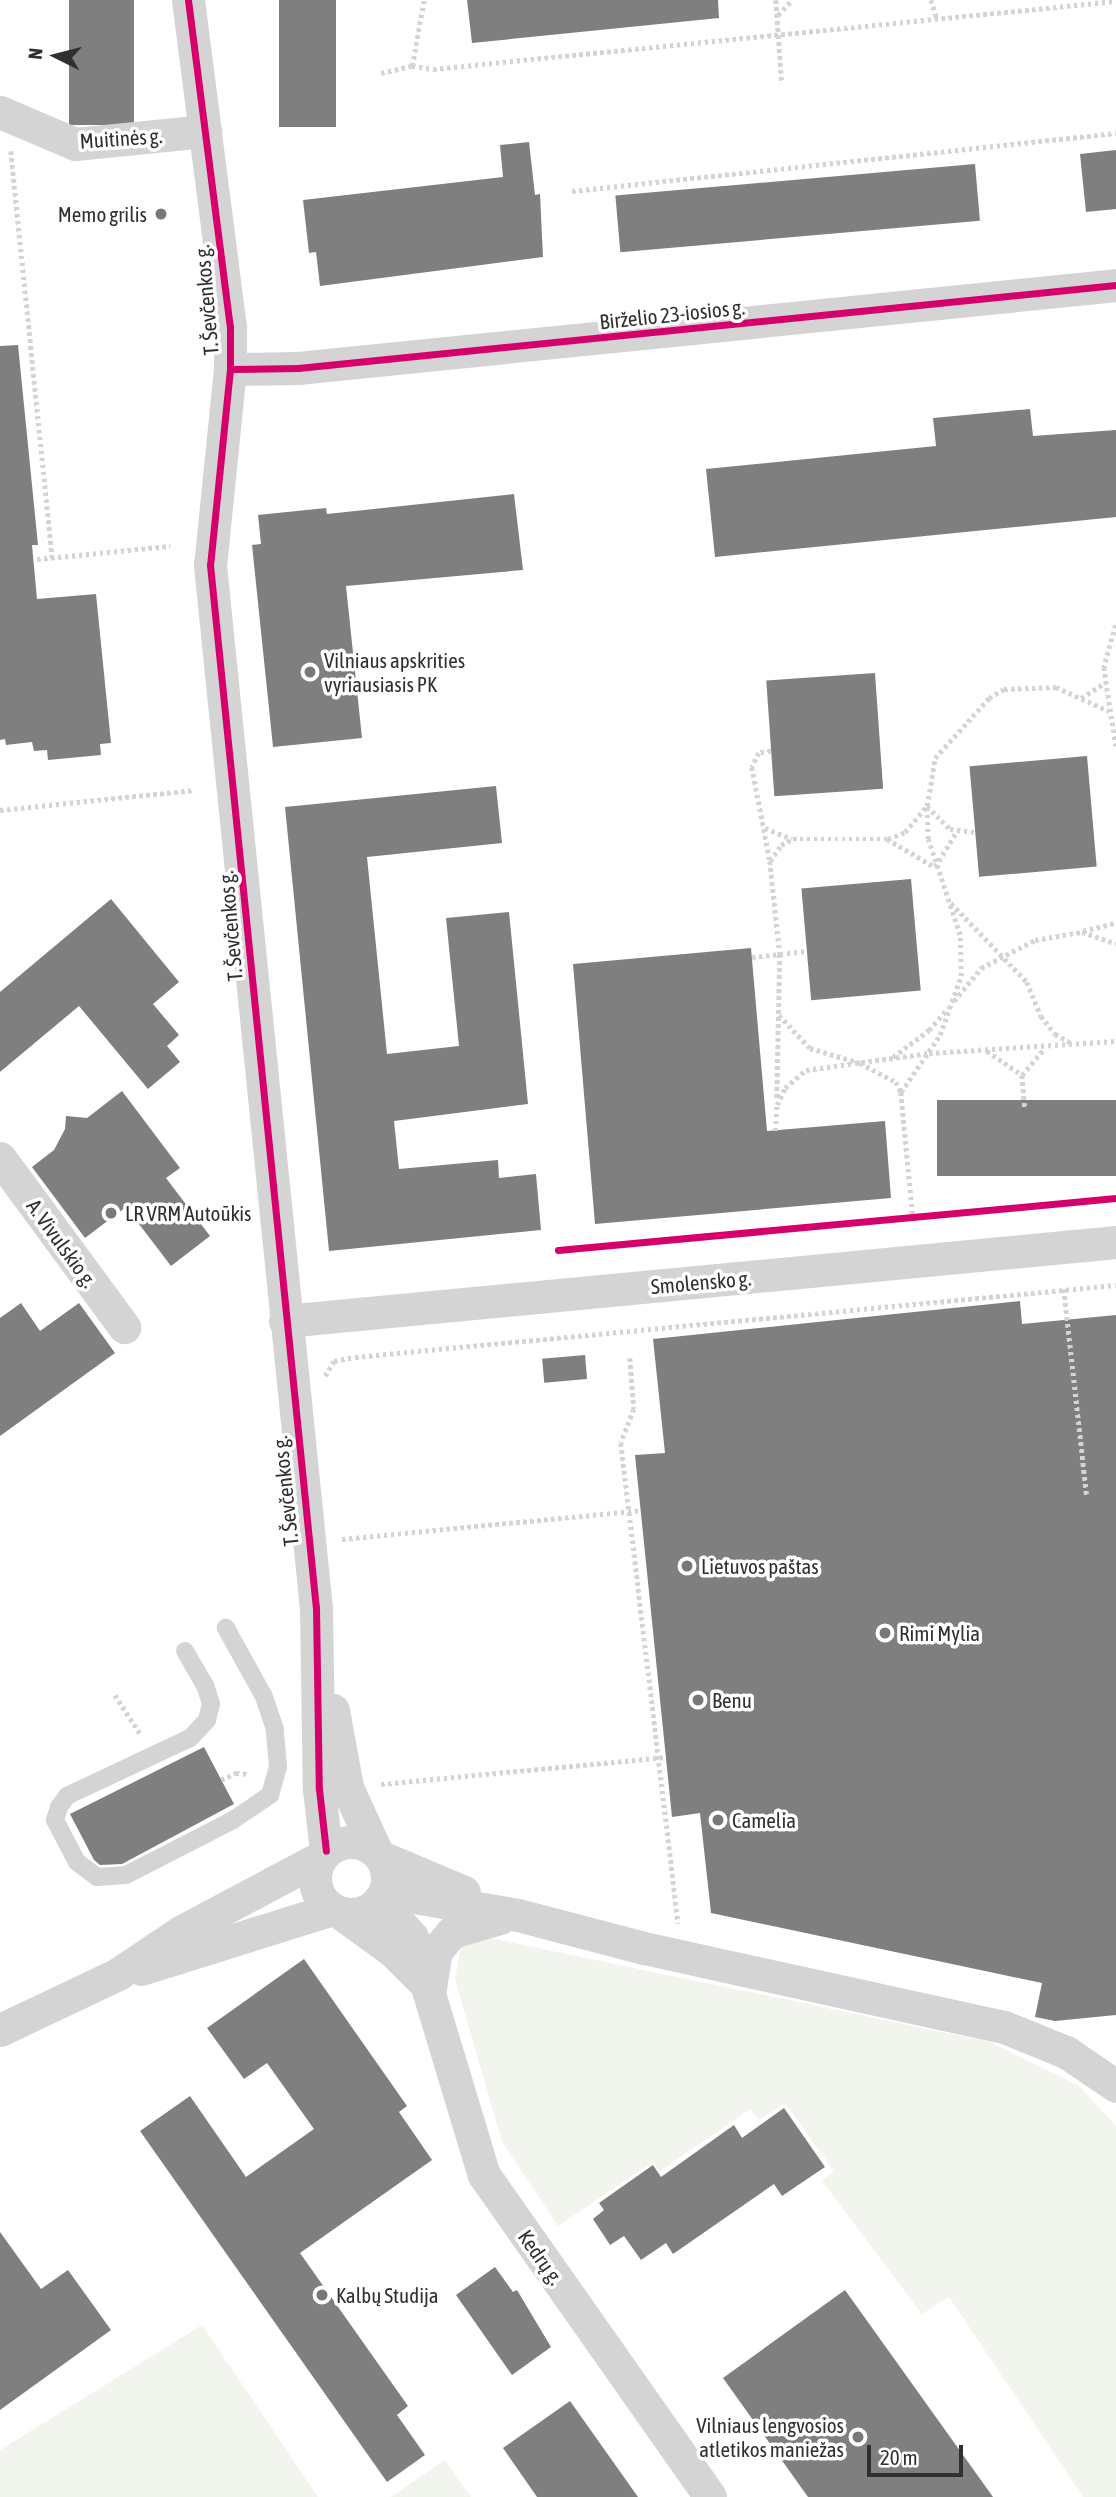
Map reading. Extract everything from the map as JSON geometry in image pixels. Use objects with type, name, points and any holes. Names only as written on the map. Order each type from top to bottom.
[{"type":"street","name":"T. Ševčenkos g.","points":[[188,0],[230,326],[230,369],[210,565],[285,1321],[320,1661],[347,1787],[378,1854]]},
{"type":"street","name":"Muitinės g.","points":[[0,112],[75,144],[205,131]]},
{"type":"street","name":"Birželio 23-iosios g.","points":[[230,369],[367,362],[1116,285]]},
{"type":"street","name":"A. Vivulskio g.","points":[[0,1158],[124,1327]]},
{"type":"street","name":"Smolensko g.","points":[[285,1321],[1116,1242]]},
{"type":"street","name":"T. Ševčenkos g.","points":[[320,1661],[319,1789],[324,1854]]},
{"type":"street","points":[[0,2030],[118,1974],[182,1931],[347,1841],[518,1915]]},
{"type":"street","points":[[324,1854],[315,1872],[316,1889],[336,1910]]},
{"type":"street","points":[[118,1974],[199,1953],[336,1910],[363,1912],[382,1896],[387,1873],[378,1854]]},
{"type":"street","points":[[382,1896],[518,1915],[613,1941],[1004,2027],[1066,2052],[1116,2086]]},
{"type":"street","name":"Kedrų g.","points":[[382,1896],[412,1937],[430,1988],[484,2175],[710,2497]]},
{"type":"street","name":"Kedrų g.","points":[[336,1910],[394,1952],[430,1988]]},
{"type":"street","name":"Kedrų g.","points":[[430,1988],[436,1951],[452,1932],[518,1915]]},
{"type":"lane","points":[[185,1651],[205,1685],[211,1704],[207,1720],[190,1738],[68,1797],[59,1807],[55,1820],[77,1862],[97,1877],[126,1875],[233,1820],[270,1795],[278,1767],[275,1729],[263,1695],[226,1628]]},
{"type":"path","points":[[412,66],[424,0]]},
{"type":"path","points":[[776,0],[782,84]]},
{"type":"path","points":[[777,16],[792,0]]},
{"type":"path","points":[[931,0],[937,20]]},
{"type":"path","points":[[381,73],[412,66],[433,69],[779,37],[1116,1]]},
{"type":"path","points":[[572,191],[1116,133]]},
{"type":"path","points":[[11,151],[52,558]]},
{"type":"path","points":[[37,559],[170,546]]},
{"type":"path","points":[[1116,625],[1106,650],[1104,683],[1114,724],[1116,746]]},
{"type":"path","points":[[1081,698],[1104,683]]},
{"type":"path","points":[[901,1092],[929,1053],[952,1004],[962,959],[960,935],[935,867],[927,806],[935,758],[989,698],[1004,689],[1037,685],[1081,698],[1109,710]]},
{"type":"path","points":[[1107,701],[1116,702]]},
{"type":"path","points":[[771,751],[759,753],[752,767],[770,861],[780,954],[775,1131]]},
{"type":"path","points":[[0,810],[194,790]]},
{"type":"path","points":[[927,806],[939,822],[957,831],[974,832]]},
{"type":"path","points":[[764,828],[793,839],[887,839],[905,832],[927,806]]},
{"type":"path","points":[[935,867],[957,831]]},
{"type":"path","points":[[770,861],[781,845],[793,839]]},
{"type":"path","points":[[887,839],[935,867]]},
{"type":"path","points":[[948,900],[1027,982],[1048,1026],[1074,1045]]},
{"type":"path","points":[[892,1058],[929,1030],[981,968],[1001,955],[1035,940],[1116,923]]},
{"type":"path","points":[[1082,932],[1116,944]]},
{"type":"path","points":[[752,957],[806,951]]},
{"type":"path","points":[[778,1014],[810,1048],[860,1063],[891,1077],[901,1092],[913,1216]]},
{"type":"path","points":[[777,1105],[785,1088],[806,1070],[929,1053],[1045,1048],[1116,1041]]},
{"type":"path","points":[[1025,1108],[1022,1074],[1045,1048]]},
{"type":"path","points":[[986,1051],[1022,1074]]},
{"type":"path","points":[[323,1381],[334,1361],[355,1357],[1116,1285]]},
{"type":"path","points":[[1064,1289],[1087,1497]]},
{"type":"path","points":[[630,1358],[635,1409],[621,1443],[678,1929]]},
{"type":"path","points":[[337,1528],[338,1540],[641,1510]]},
{"type":"path","points":[[372,1785],[666,1757]]},
{"type":"shaded area","points":[[476,1935],[990,2042],[1079,2086],[1116,2126],[1116,2497],[1083,2497],[949,2297],[922,2314],[822,2181],[834,2171],[785,2103],[759,2120],[750,2109],[659,2172],[653,2162],[558,2226],[502,2142],[455,1979],[462,1939]]},
{"type":"shaded area","points":[[202,2325],[318,2497],[0,2497],[0,2450]]},
{"type":"shaded area","points":[[445,2460],[471,2497],[391,2497]]},
{"type":"building","points":[[69,0],[134,0],[134,125],[69,125]]},
{"type":"building","points":[[279,0],[336,0],[336,127],[279,127]]},
{"type":"building","points":[[467,0],[718,0],[719,18],[472,43]]},
{"type":"building","points":[[529,142],[535,195],[540,194],[543,257],[320,286],[316,252],[309,253],[303,200],[503,177],[500,145]]},
{"type":"building","points":[[1116,150],[1116,209],[1086,212],[1080,154]]},
{"type":"building","points":[[975,164],[980,221],[620,252],[615,195]]},
{"type":"building","points":[[18,345],[38,545],[32,545],[37,599],[96,594],[111,743],[100,744],[101,755],[48,760],[47,750],[34,751],[32,742],[6,745],[5,739],[0,740],[0,346]]},
{"type":"building","points":[[1030,409],[1033,436],[1116,430],[1116,517],[715,557],[706,469],[936,446],[933,418]]},
{"type":"building","name":"Vilniaus apskrities vyriausiasis PK","points":[[514,494],[523,570],[346,586],[362,738],[273,747],[252,545],[261,544],[258,515],[326,508],[327,514]]},
{"type":"building","points":[[875,673],[883,789],[774,796],[766,681]]},
{"type":"building","points":[[1087,756],[1097,867],[979,877],[969,766]]},
{"type":"building","points":[[496,786],[502,843],[367,857],[387,1054],[459,1046],[446,918],[509,912],[528,1104],[394,1121],[399,1169],[498,1160],[499,1178],[536,1174],[541,1230],[329,1251],[285,807]]},
{"type":"building","points":[[911,879],[921,991],[811,1000],[801,889]]},
{"type":"building","points":[[111,899],[179,982],[153,1004],[179,1035],[167,1046],[180,1062],[148,1089],[79,1006],[0,1072],[0,992]]},
{"type":"building","points":[[751,948],[767,1131],[885,1121],[891,1198],[595,1224],[573,964]]},
{"type":"building","points":[[122,1091],[180,1168],[166,1178],[210,1236],[171,1266],[126,1207],[85,1238],[32,1167],[54,1150],[65,1129],[66,1116],[87,1118]]},
{"type":"building","points":[[937,1100],[1116,1100],[1116,1176],[937,1176]]},
{"type":"building","name":"Rimi Mylia","points":[[1020,1301],[1022,1324],[1116,1315],[1116,2015],[1055,2021],[1035,2017],[1042,1983],[711,1913],[700,1813],[672,1817],[635,1455],[665,1453],[653,1339]]},
{"type":"building","points":[[21,1303],[40,1331],[79,1303],[115,1353],[0,1436],[0,1318]]},
{"type":"building","points":[[585,1355],[587,1379],[544,1383],[542,1359]]},
{"type":"building","points":[[204,1747],[234,1804],[122,1864],[100,1865],[94,1860],[70,1814]]},
{"type":"building","points":[[304,1959],[407,2106],[399,2112],[432,2160],[300,2253],[408,2406],[397,2415],[425,2455],[387,2482],[140,2131],[190,2096],[246,2177],[314,2129],[267,2063],[244,2079],[207,2028]]},
{"type":"building","points":[[784,2108],[825,2167],[782,2196],[774,2184],[673,2254],[666,2243],[641,2260],[624,2236],[610,2245],[593,2219],[604,2210],[599,2203],[653,2165],[661,2177],[734,2125],[742,2138]]},
{"type":"building","points":[[0,2232],[41,2289],[68,2270],[111,2330],[0,2410]]},
{"type":"building","points":[[495,2267],[513,2292],[517,2290],[551,2347],[512,2375],[456,2295]]},
{"type":"building","name":"Vilniaus lengvosios atletikos maniežas","points":[[845,2290],[993,2497],[808,2497],[723,2378]]},
{"type":"building","points":[[570,2401],[638,2497],[537,2497],[503,2448]]},
{"type":"cycle path","points":[[188,0],[230,326],[230,369],[210,565],[316,1608],[319,1789],[326,1851]]},
{"type":"cycle path","points":[[230,369],[298,368],[1116,285]]},
{"type":"cycle path","points":[[558,1250],[1116,1198]]},
{"type":"place","name":"Memo grilis","points":[[161,214]]},
{"type":"place","name":"Vilniaus apskrities vyriausiasis PK","points":[[310,672]]},
{"type":"place","name":"LR VRM Autoūkis","points":[[111,1213]]},
{"type":"place","name":"Lietuvos paštas","points":[[687,1566]]},
{"type":"place","name":"Rimi Mylia","points":[[885,1633]]},
{"type":"place","name":"Benu","points":[[698,1700]]},
{"type":"place","name":"Camelia","points":[[718,1820]]},
{"type":"place","name":"Kalbų Studija","points":[[322,2295]]},
{"type":"place","name":"Vilniaus lengvosios atletikos maniežas","points":[[858,2437]]}]
